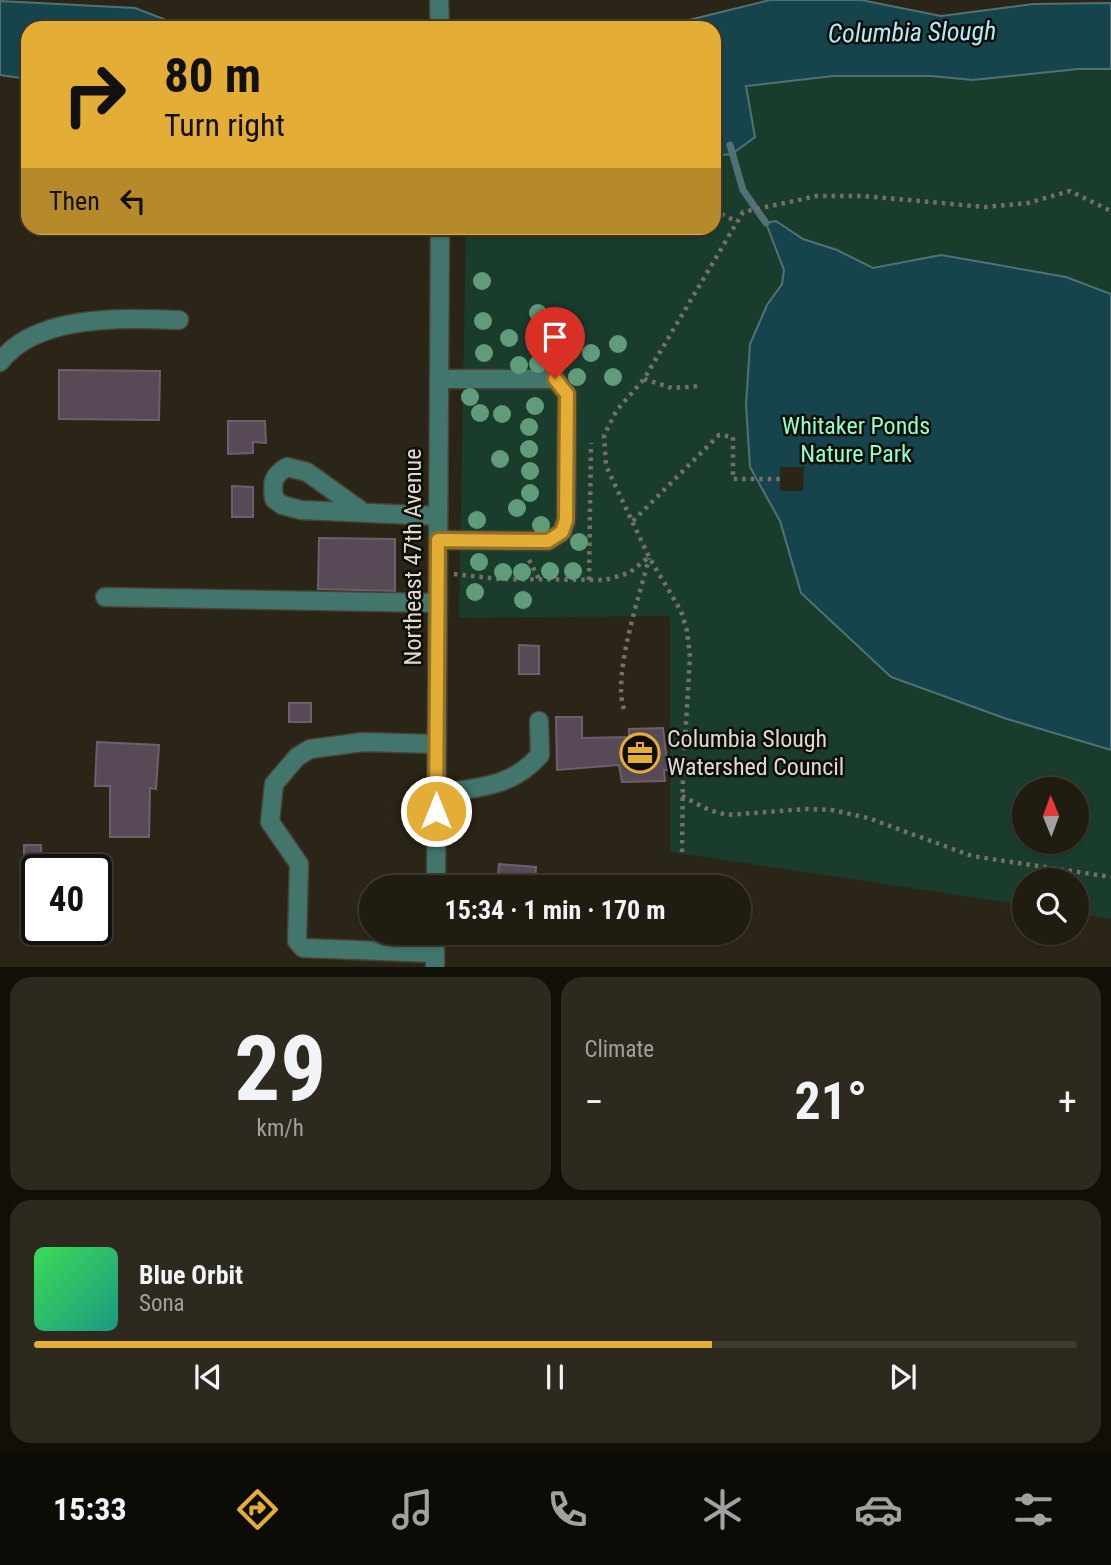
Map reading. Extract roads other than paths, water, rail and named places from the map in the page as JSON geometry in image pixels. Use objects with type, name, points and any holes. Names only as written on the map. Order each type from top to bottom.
[{"type":"street","points":[[439,0],[440,21]]},
{"type":"street","name":"Northeast 47th Avenue","points":[[436,875],[440,235]]},
{"type":"street","points":[[5,356],[38,333],[70,325],[123,318],[178,320]]},
{"type":"street","points":[[438,540],[548,541],[562,532],[566,520],[567,455],[567,394],[555,379],[439,379]]},
{"type":"street","points":[[363,512],[438,516]]},
{"type":"street","points":[[105,597],[438,603]]},
{"type":"street","points":[[437,794],[507,782],[528,769],[540,755],[539,721]]},
{"type":"street","points":[[435,960],[398,953],[303,948],[298,941],[299,864],[270,822],[274,785],[297,757],[310,749],[363,742],[437,744]]},
{"type":"water","name":"Columbia Slough","points":[[770,0],[861,0],[941,16],[1033,4],[1111,3],[1111,69],[1078,69],[973,80],[931,76],[833,76],[746,86],[755,137],[732,154],[721,155],[721,21],[683,21]]},
{"type":"water","points":[[0,1],[135,8],[169,21],[21,21],[21,78],[0,75]]},
{"type":"water","points":[[776,221],[803,239],[837,250],[873,268],[941,255],[1066,277],[1111,294],[1111,750],[1004,718],[891,677],[801,593],[780,521],[750,467],[746,405],[750,344],[767,305],[782,284],[784,270],[766,223]]},
{"type":"waterway","points":[[730,145],[743,190],[766,223]]},
{"type":"place","name":"Columbia Slough Watershed Council","points":[[640,753]]},
{"type":"park label","name":"Whitaker Ponds Nature Park","points":[[856,440]]}]
